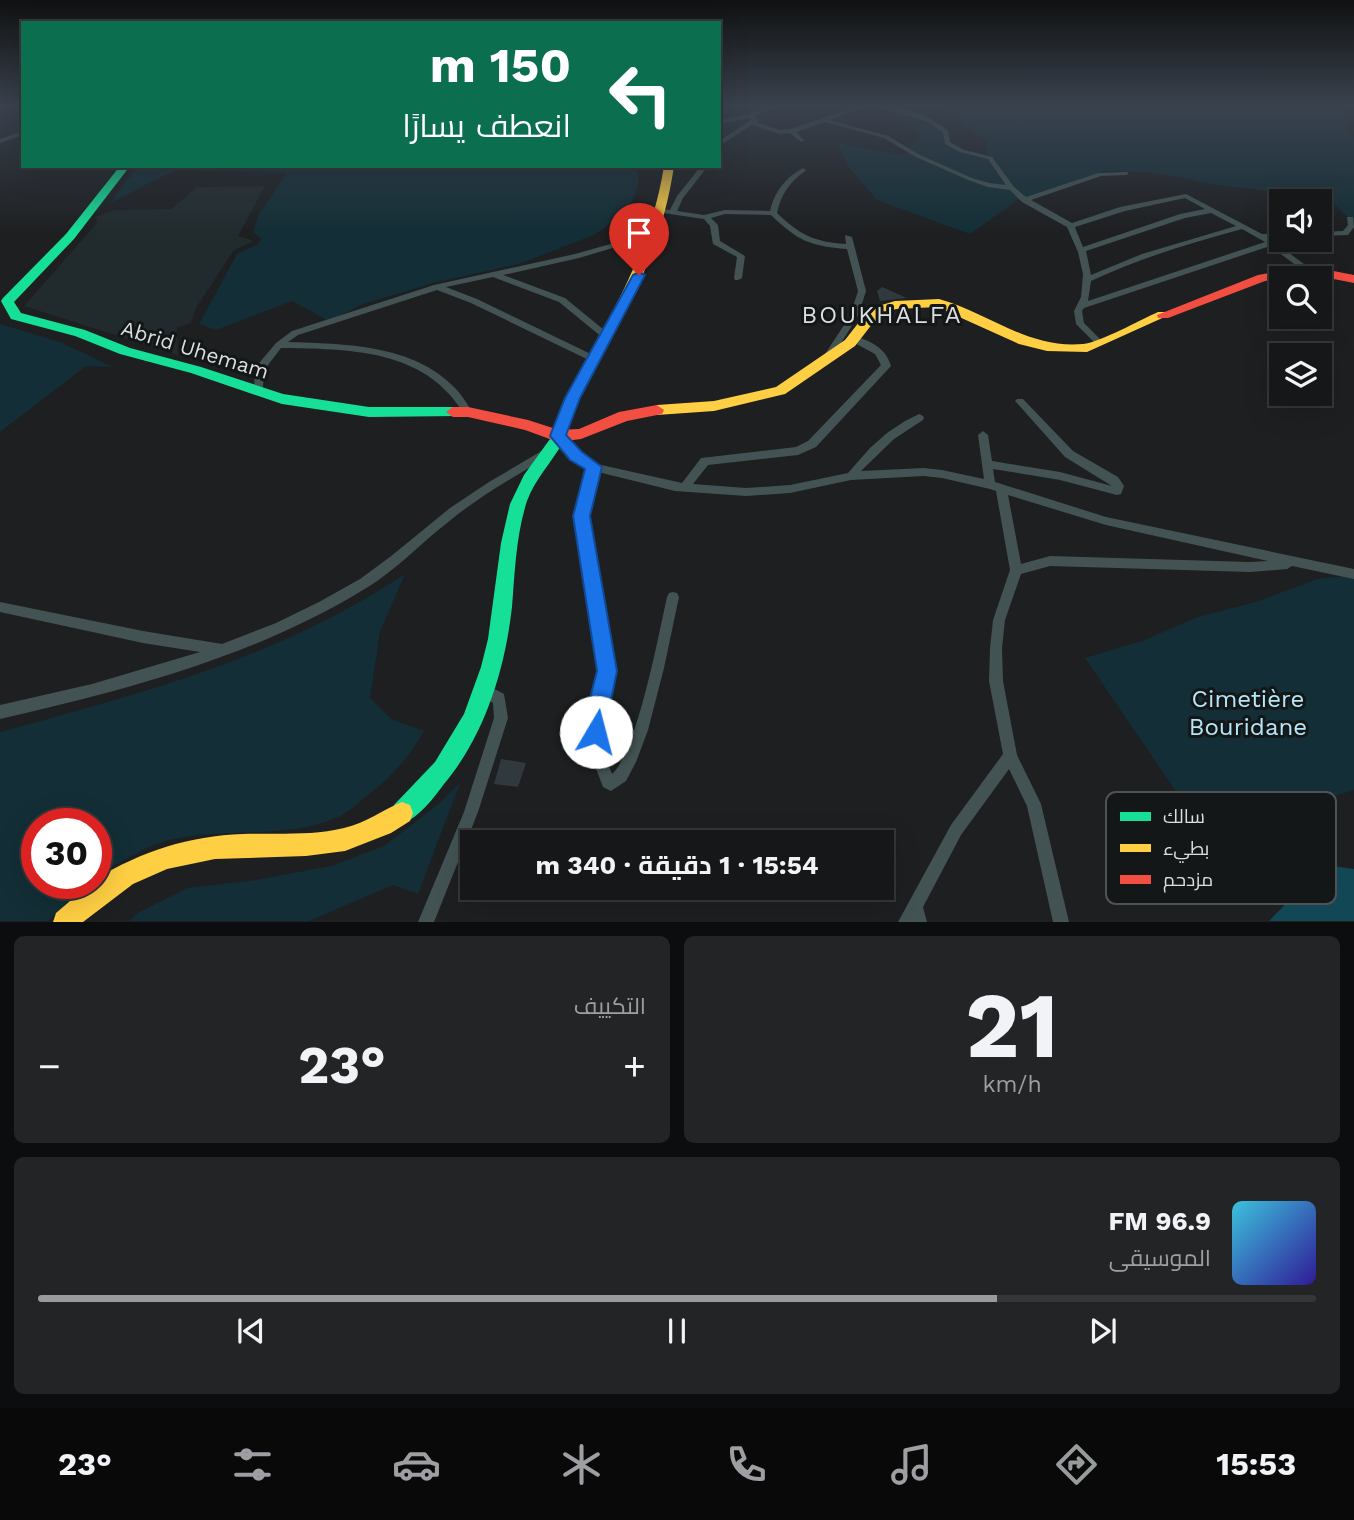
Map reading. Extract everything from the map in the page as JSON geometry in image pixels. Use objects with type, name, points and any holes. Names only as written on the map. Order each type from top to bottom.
[{"type":"street","points":[[905,148],[988,186],[1012,188]]},
{"type":"street","points":[[955,148],[994,161],[1012,188],[1025,200],[1071,226],[1180,195],[1196,199],[1269,241]]},
{"type":"street","name":"Abrid Uhemam","points":[[124,168],[92,214],[57,254],[4,302],[16,316],[80,332],[125,352],[196,370],[282,400],[359,411],[468,412],[528,425],[554,443]]},
{"type":"street","points":[[668,212],[669,168]]},
{"type":"street","points":[[65,922],[81,902],[114,877],[148,860],[241,846],[298,847],[372,832],[410,806],[442,773],[470,729],[485,691],[497,645],[517,506],[532,473],[554,443],[572,398],[646,262],[656,234],[668,212],[703,168]]},
{"type":"street","points":[[773,213],[775,201],[782,188],[803,170]]},
{"type":"street","points":[[1025,200],[1100,174],[1126,173]]},
{"type":"street","points":[[1081,250],[1183,216],[1213,210]]},
{"type":"street","points":[[668,212],[706,217],[725,212],[773,213],[797,237],[824,245],[849,247]]},
{"type":"street","points":[[706,217],[714,225],[716,242],[741,256],[738,278]]},
{"type":"street","points":[[1332,234],[1345,233],[1352,225],[1350,219]]},
{"type":"street","points":[[1071,226],[1073,239],[1081,250],[1087,280],[1082,306],[1078,311],[1080,324],[1098,341]]},
{"type":"street","points":[[1087,280],[1178,245],[1244,226]]},
{"type":"street","points":[[258,392],[260,368],[279,345],[295,333],[437,287],[576,257],[656,234]]},
{"type":"street","points":[[1261,236],[1269,236]]},
{"type":"street","points":[[827,359],[854,316],[862,290],[848,237]]},
{"type":"street","points":[[1082,306],[1269,244]]},
{"type":"street","points":[[1284,252],[1303,266]]},
{"type":"street","points":[[493,274],[562,300],[606,336]]},
{"type":"street","points":[[1332,275],[1354,279]]},
{"type":"street","points":[[0,712],[136,677],[222,650],[299,616],[362,584],[394,564],[444,519],[554,443],[581,435],[624,416],[654,410],[714,407],[780,391],[854,338],[880,310],[895,304],[939,303],[956,308],[990,328],[1047,347],[1087,348],[1098,341],[1269,277]]},
{"type":"street","points":[[437,287],[485,306],[594,359]]},
{"type":"street","points":[[684,488],[705,461],[798,451],[812,444],[886,366],[886,360],[878,352],[854,338]]},
{"type":"street","points":[[279,345],[349,347],[395,355],[456,392],[468,412]]},
{"type":"street","points":[[988,464],[1060,476],[1117,491],[1119,486],[1114,480],[1069,454],[1020,401]]},
{"type":"street","points":[[851,476],[871,451],[900,427],[919,418]]},
{"type":"street","points":[[983,435],[1016,570],[999,620],[996,648],[996,681],[1005,742],[1034,804],[1062,922]]},
{"type":"street","points":[[554,443],[594,467],[684,488],[726,492],[790,489],[851,476],[924,472],[996,487],[1106,521],[1354,573]]},
{"type":"street","points":[[594,467],[582,516],[582,530],[607,671],[596,718],[596,747],[611,784],[617,781],[633,755],[653,688],[673,597]]},
{"type":"street","points":[[1016,570],[1050,561],[1250,567],[1300,562]]},
{"type":"street","points":[[0,607],[143,637],[222,650]]},
{"type":"street","points":[[426,922],[471,812],[500,718],[499,699],[485,691]]},
{"type":"street","points":[[913,917],[956,830],[1010,756]]},
{"type":"shaded area","points":[[265,186],[238,236],[254,241],[234,250],[196,308],[191,323],[177,327],[178,355],[24,306],[97,223],[96,217],[114,210],[171,209],[197,187]]},
{"type":"shaded area","points":[[1336,867],[1354,869],[1354,921],[1269,921],[1285,904],[1336,904]]},
{"type":"green space","points":[[840,148],[864,148],[904,156],[910,148],[956,148],[987,155],[987,148],[1354,148],[1354,224],[1332,201],[1332,189],[1269,191],[1218,185],[1151,172],[1104,171],[1017,200],[970,234],[877,200],[847,165]]},
{"type":"green space","points":[[136,168],[636,168],[639,183],[628,211],[594,235],[519,264],[437,282],[363,304],[329,321],[292,301],[216,330],[199,324],[237,254],[258,244],[261,239],[253,232],[259,214],[287,173],[179,170],[109,204]]},
{"type":"green space","points":[[0,324],[60,342],[113,367],[86,366],[0,432]]},
{"type":"green space","points":[[405,574],[380,632],[370,698],[391,719],[424,731],[385,781],[350,810],[318,824],[278,831],[173,839],[143,850],[112,867],[112,808],[21,808],[21,899],[72,899],[48,921],[0,921],[0,732],[106,703],[210,670],[310,628]]},
{"type":"green space","name":"Cimetière Bouridane","points":[[1354,575],[1354,790],[1336,796],[1336,792],[1176,792],[1085,658],[1142,641],[1198,617],[1259,601],[1317,579]]},
{"type":"green space","points":[[460,783],[418,894],[393,885],[309,921],[129,921],[138,913],[187,888],[256,880],[331,866],[384,846],[436,806]]},
{"type":"building","points":[[882,287],[907,298],[880,301],[877,291]]},
{"type":"building","points":[[501,759],[526,763],[518,787],[494,784]]},
{"type":"traffic: fast","points":[[123,168],[70,236],[7,301],[16,316],[80,333],[125,351],[196,370],[282,399],[369,412],[453,412]]},
{"type":"traffic: fast","points":[[402,813],[443,770],[472,721],[491,667],[510,543],[521,495],[556,441],[573,396],[596,354]]},
{"type":"traffic: slow","points":[[596,354],[643,264],[659,216],[669,168]]},
{"type":"traffic: slow","points":[[657,410],[714,406],[780,391],[850,343],[868,320],[880,310],[895,305],[939,303],[1024,341],[1047,347],[1087,348],[1163,315]]},
{"type":"traffic: slow","points":[[65,922],[104,888],[124,875],[167,857],[215,848],[325,843],[364,834],[402,813]]},
{"type":"traffic: jam","points":[[1163,315],[1262,278],[1308,270],[1354,279]]},
{"type":"traffic: jam","points":[[453,412],[468,412],[528,425],[558,436],[581,434],[624,416],[657,410]]},
{"type":"district","name":"BOUKHALFA","points":[[882,315]]},
{"type":"route","points":[[596,732],[596,718],[607,671],[582,530],[582,516],[594,467],[566,448],[558,436],[572,398],[639,275]]}]
